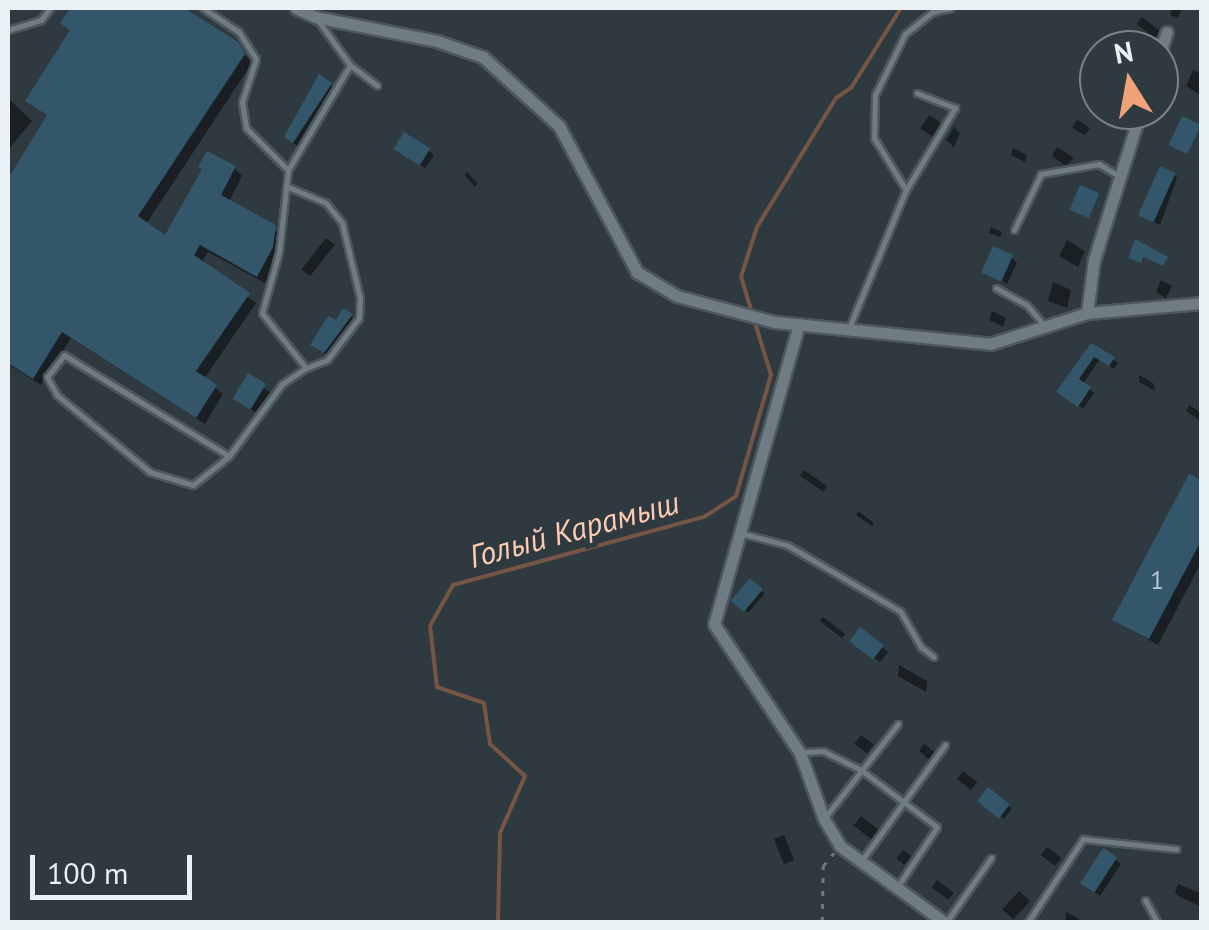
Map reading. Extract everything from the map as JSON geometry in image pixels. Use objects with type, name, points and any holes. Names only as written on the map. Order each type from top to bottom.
[{"type":"street","points":[[296,8],[437,41],[483,57],[559,126],[637,272],[678,296],[775,322],[990,344],[1087,313],[1202,303]]},
{"type":"street","points":[[1087,313],[1094,260],[1134,130]]},
{"type":"street","points":[[799,324],[714,624],[800,752],[824,819],[840,846],[945,922]]},
{"type":"lane","points":[[8,30],[41,20],[50,8]]},
{"type":"lane","points":[[203,8],[240,32],[256,59],[242,102],[246,128],[288,170]]},
{"type":"lane","points":[[906,190],[874,138],[875,95],[905,34],[932,12],[951,8]]},
{"type":"lane","points":[[316,12],[350,65],[377,85]]},
{"type":"lane","points":[[306,368],[262,313],[279,252],[288,170],[350,65]]},
{"type":"lane","points":[[849,328],[906,190],[955,108],[918,93]]},
{"type":"lane","points":[[1014,230],[1041,174],[1099,164],[1119,176]]},
{"type":"lane","points":[[229,456],[64,355],[47,377],[57,395],[150,472],[194,485],[212,474],[229,456],[282,384],[326,360],[359,318],[360,298],[342,223],[326,202],[286,186]]},
{"type":"lane","points":[[996,288],[1028,305],[1046,328]]},
{"type":"lane","points":[[737,532],[787,545],[900,611],[921,647],[934,657]]},
{"type":"lane","points":[[824,819],[898,724]]},
{"type":"lane","points":[[860,862],[945,745]]},
{"type":"lane","points":[[800,752],[823,752],[862,770],[938,827],[897,888]]},
{"type":"lane","points":[[1028,922],[1083,839],[1176,849]]},
{"type":"lane","points":[[945,922],[991,858]]},
{"type":"lane","points":[[1145,900],[1157,922]]},
{"type":"path","points":[[822,922],[823,866],[840,846]]},
{"type":"building","points":[[70,8],[184,8],[238,42],[245,54],[138,216],[165,235],[202,169],[198,167],[207,151],[236,166],[221,195],[276,225],[273,247],[257,277],[200,245],[194,255],[250,293],[196,371],[217,385],[196,418],[62,332],[33,379],[8,363],[8,172],[11,174],[47,115],[25,101],[70,30],[60,23]]},
{"type":"building","points":[[319,74],[332,83],[293,143],[284,137]]},
{"type":"building","points":[[1182,116],[1201,125],[1188,154],[1168,145],[1179,130]]},
{"type":"building","points":[[404,132],[430,148],[420,165],[393,149]]},
{"type":"building","points":[[1160,166],[1176,173],[1154,222],[1138,215]]},
{"type":"building","points":[[1080,185],[1099,193],[1089,218],[1069,210]]},
{"type":"building","points":[[1135,239],[1168,257],[1163,266],[1143,257],[1141,263],[1128,258]]},
{"type":"building","points":[[993,246],[1013,255],[1001,281],[981,272]]},
{"type":"building","points":[[343,308],[353,314],[324,353],[310,345],[328,316],[336,320]]},
{"type":"building","points":[[1091,343],[1115,357],[1109,366],[1094,357],[1079,379],[1091,387],[1078,407],[1056,392]]},
{"type":"building","points":[[248,373],[266,384],[251,410],[233,399]]},
{"type":"building","points":[[1189,474],[1202,480],[1202,539],[1149,639],[1112,620]]},
{"type":"building","points":[[750,578],[763,589],[744,612],[731,601]]},
{"type":"building","points":[[860,627],[884,645],[873,659],[849,641]]},
{"type":"building","points":[[988,787],[1010,804],[999,818],[977,801]]},
{"type":"building","points":[[1103,848],[1117,857],[1094,892],[1080,883]]},
{"type":"waterway","name":"Голый Карамыш","points":[[498,922],[500,833],[525,776],[490,744],[484,703],[437,687],[430,626],[453,585],[704,517],[736,496],[771,375],[741,277],[757,227],[836,98],[851,88],[901,8]]}]
